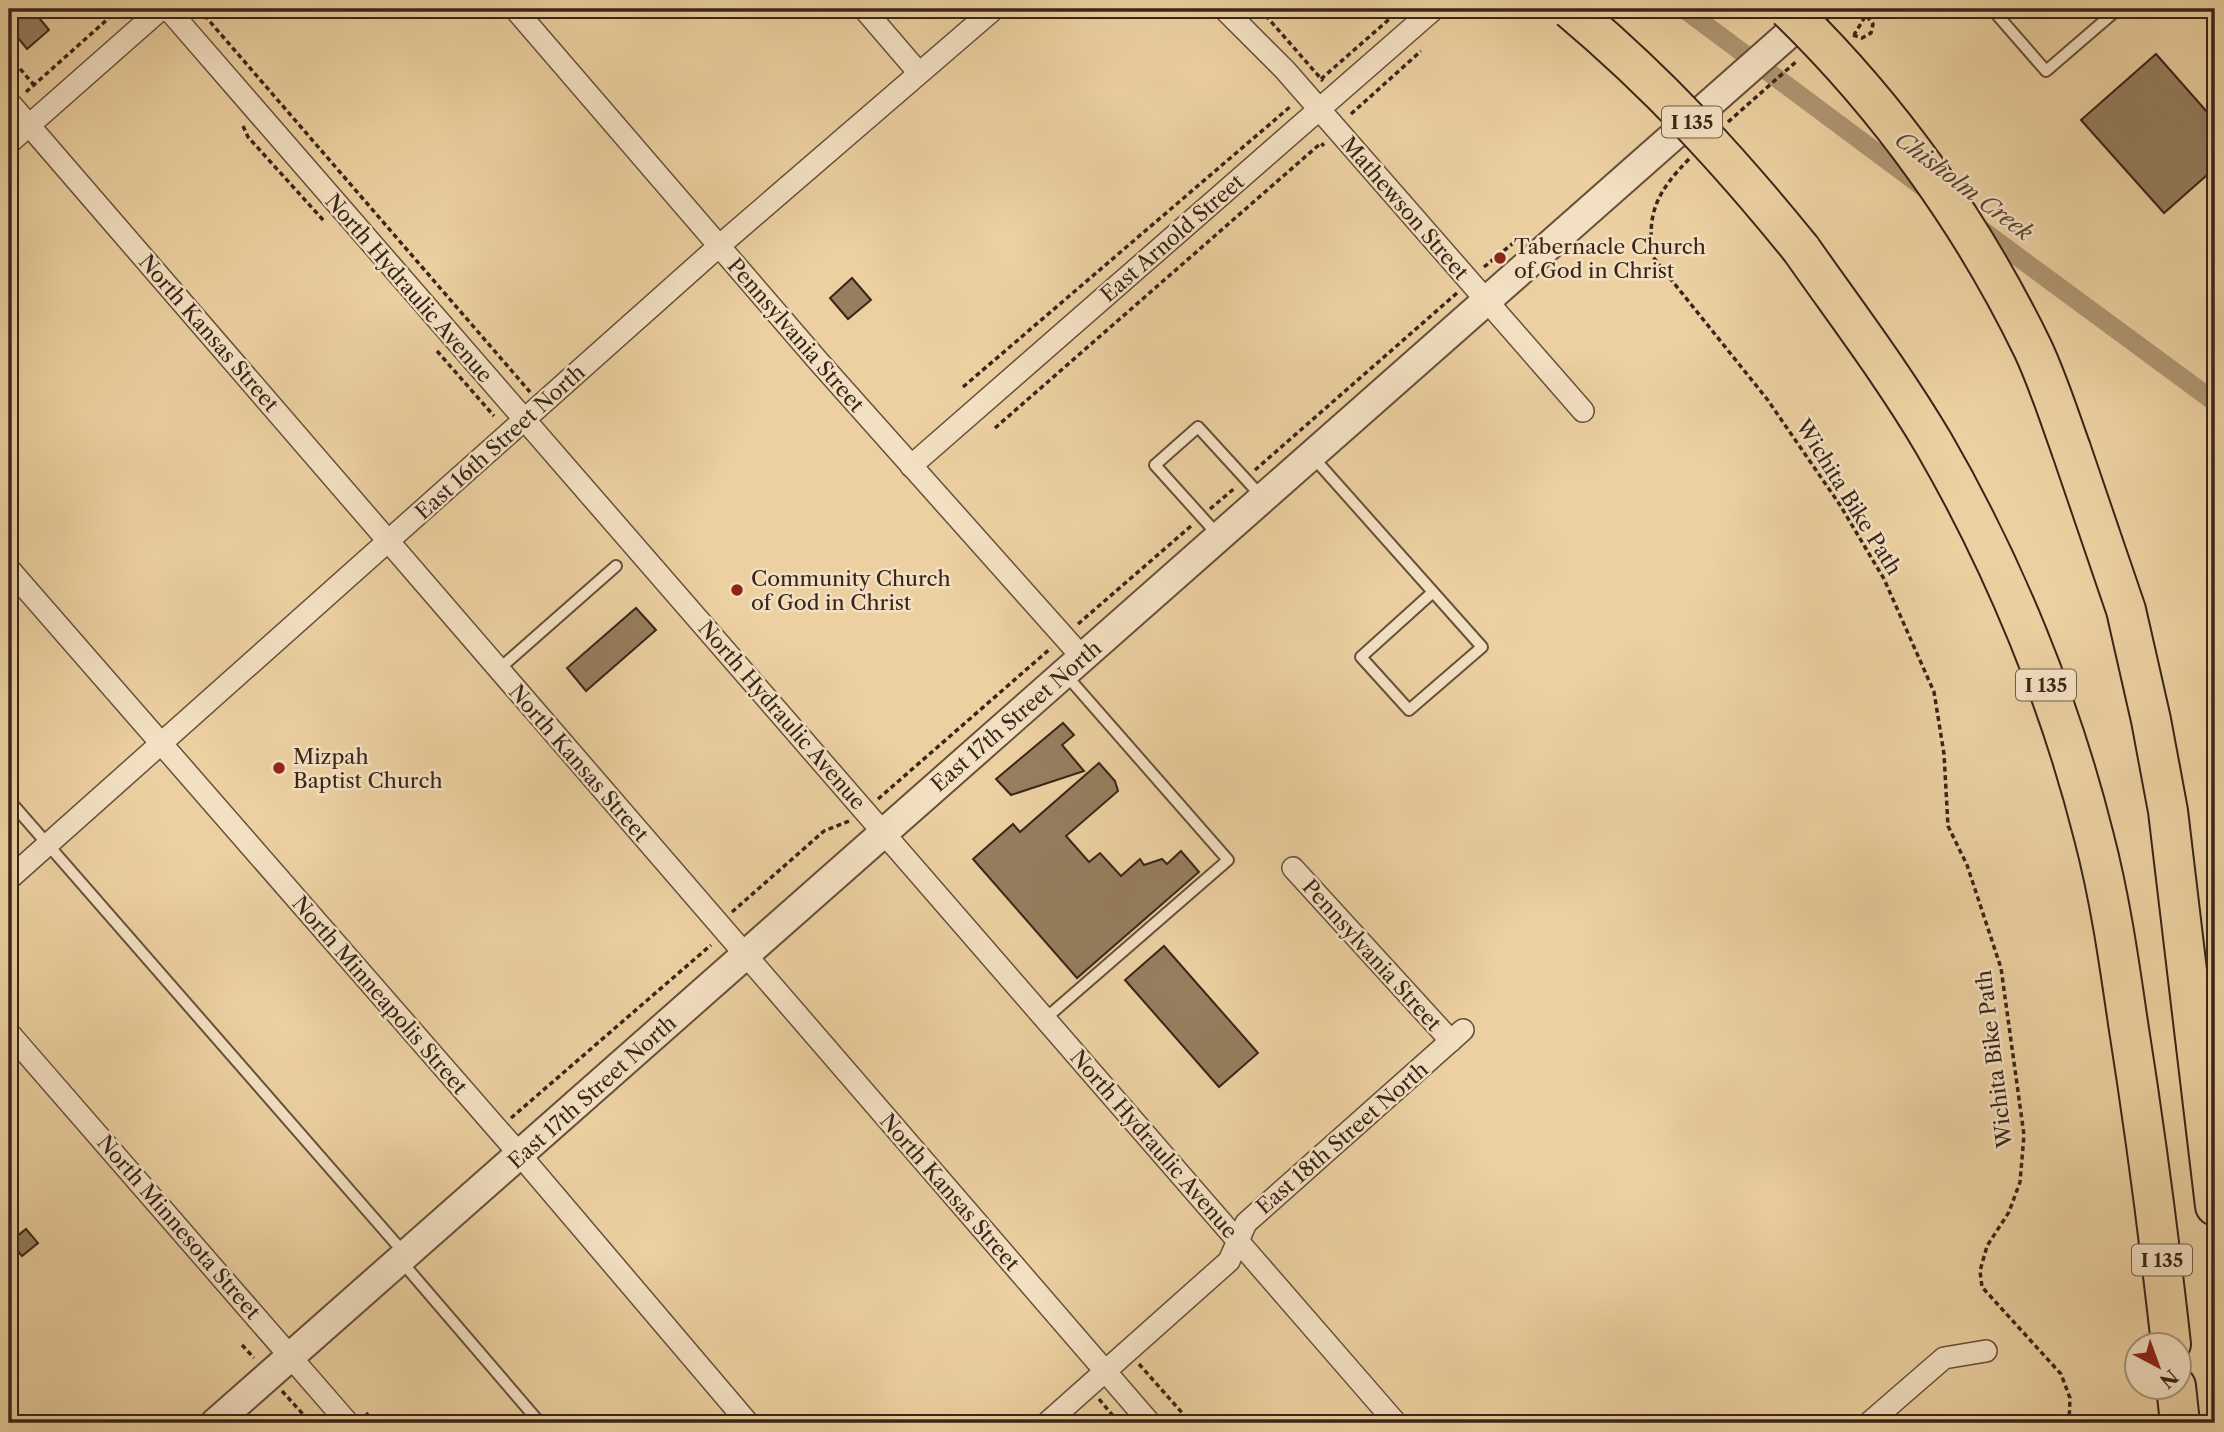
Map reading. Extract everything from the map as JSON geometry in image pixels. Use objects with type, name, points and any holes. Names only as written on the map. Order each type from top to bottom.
[{"type":"highway","name":"I 135","points":[[1570,9],[1670,98],[1729,160],[1801,249],[1895,381],[1935,446],[2016,612],[2047,687],[2094,837],[2115,935],[2152,1175],[2169,1330]]},
{"type":"highway","points":[[1805,11],[1948,201],[1990,268],[2034,351],[2071,449],[2126,610],[2151,720],[2168,811],[2215,1206]]},
{"type":"highway","points":[[2152,1175],[2154,1330]]},
{"type":"highway","points":[[2154,1400],[2154,1423]]},
{"type":"highway","points":[[2177,1400],[2180,1423]]},
{"type":"street","points":[[9,143],[160,9]]},
{"type":"street","name":"North Hydraulic Avenue","points":[[168,9],[1396,1423]]},
{"type":"street","name":"Pennsylvania Street","points":[[515,9],[911,466],[1070,656]]},
{"type":"street","points":[[864,9],[919,73]]},
{"type":"street","name":"East 16th Street North","points":[[9,879],[719,246],[993,9]]},
{"type":"street","name":"Mathewson Street","points":[[1224,9],[1319,109],[1583,411]]},
{"type":"street","name":"East Arnold Street","points":[[911,466],[1434,9]]},
{"type":"street","name":"East 17th Street North","points":[[215,1423],[521,1156],[885,832],[1070,656],[1220,537],[1254,489],[1312,456],[1473,287],[1725,106],[1805,11]]},
{"type":"street","name":"North Kansas Street","points":[[10,103],[1150,1423]]},
{"type":"street","name":"North Minneapolis Street","points":[[9,569],[498,1129],[748,1423]]},
{"type":"street","name":"Pennsylvania Street","points":[[1293,868],[1457,1036]]},
{"type":"street","name":"North Minnesota Street","points":[[9,1033],[348,1423]]},
{"type":"street","name":"East 18th Street North","points":[[1047,1423],[1229,1261],[1246,1223],[1457,1036]]},
{"type":"street","points":[[1870,1423],[1944,1358],[1986,1351]]},
{"type":"lane","points":[[1992,9],[2046,71],[2118,9]]},
{"type":"lane","points":[[1220,537],[1155,465],[1198,426],[1254,489]]},
{"type":"lane","points":[[1312,456],[1482,647],[1409,710],[1361,657],[1433,592]]},
{"type":"lane","points":[[499,669],[616,566]]},
{"type":"lane","points":[[1046,1018],[1227,860],[1070,656]]},
{"type":"lane","points":[[9,800],[404,1258],[540,1423]]},
{"type":"path","points":[[10,103],[119,9]]},
{"type":"path","points":[[1261,9],[1360,124]]},
{"type":"path","points":[[1854,35],[1872,9]]},
{"type":"path","points":[[1321,79],[1394,15]]},
{"type":"path","points":[[1848,32],[1862,38],[1871,33],[1872,24],[1866,15]]},
{"type":"path","points":[[1351,114],[1420,51]]},
{"type":"path","points":[[1726,123],[1725,106],[1806,54]]},
{"type":"path","points":[[9,56],[34,85]]},
{"type":"path","points":[[995,428],[1321,143],[1330,153]]},
{"type":"path","name":"Wichita Bike Path","points":[[1694,154],[1671,178],[1654,205],[1649,232],[1653,257],[1767,399],[1840,505],[1884,579],[1934,692],[1944,754],[1948,826],[1967,865],[2001,968],[2024,1135],[2020,1182],[2009,1212],[1987,1245],[1980,1271],[1982,1287],[2061,1374],[2070,1398],[2069,1423]]},
{"type":"path","points":[[498,1129],[717,940],[734,909],[824,831],[847,822],[1070,656],[1201,517],[1254,489],[1473,287],[1525,233]]},
{"type":"path","points":[[1473,287],[1476,258]]},
{"type":"path","points":[[1446,285],[1473,287]]},
{"type":"path","points":[[1097,1398],[1119,1423]]},
{"type":"building","points":[[9,9],[32,9],[49,30],[27,49],[9,27]]},
{"type":"building","points":[[2156,54],[2215,121],[2215,168],[2164,213],[2081,120]]},
{"type":"building","points":[[852,278],[871,300],[848,319],[830,298]]},
{"type":"building","points":[[636,608],[656,630],[586,691],[567,668]]},
{"type":"building","points":[[1063,723],[1074,735],[1062,745],[1084,771],[1011,795],[996,779]]},
{"type":"building","points":[[1099,763],[1115,781],[1118,791],[1066,836],[1089,862],[1100,853],[1121,876],[1140,859],[1144,865],[1162,859],[1167,864],[1181,851],[1199,872],[1077,978],[973,859],[1013,824],[1020,832]]},
{"type":"building","points":[[1164,946],[1258,1053],[1219,1087],[1125,980]]},
{"type":"building","points":[[26,1229],[38,1243],[22,1256],[10,1242]]},
{"type":"waterway","name":"Chisholm Creek","points":[[1684,9],[1927,190]]},
{"type":"waterway","name":"Chisholm Creek","points":[[1976,226],[2215,402]]},
{"type":"place","name":"Tabernacle Church of God in Christ","points":[[1500,258]]},
{"type":"place","name":"Community Church of God in Christ","points":[[737,590]]},
{"type":"place","name":"Mizpah Baptist Church","points":[[279,768]]}]
